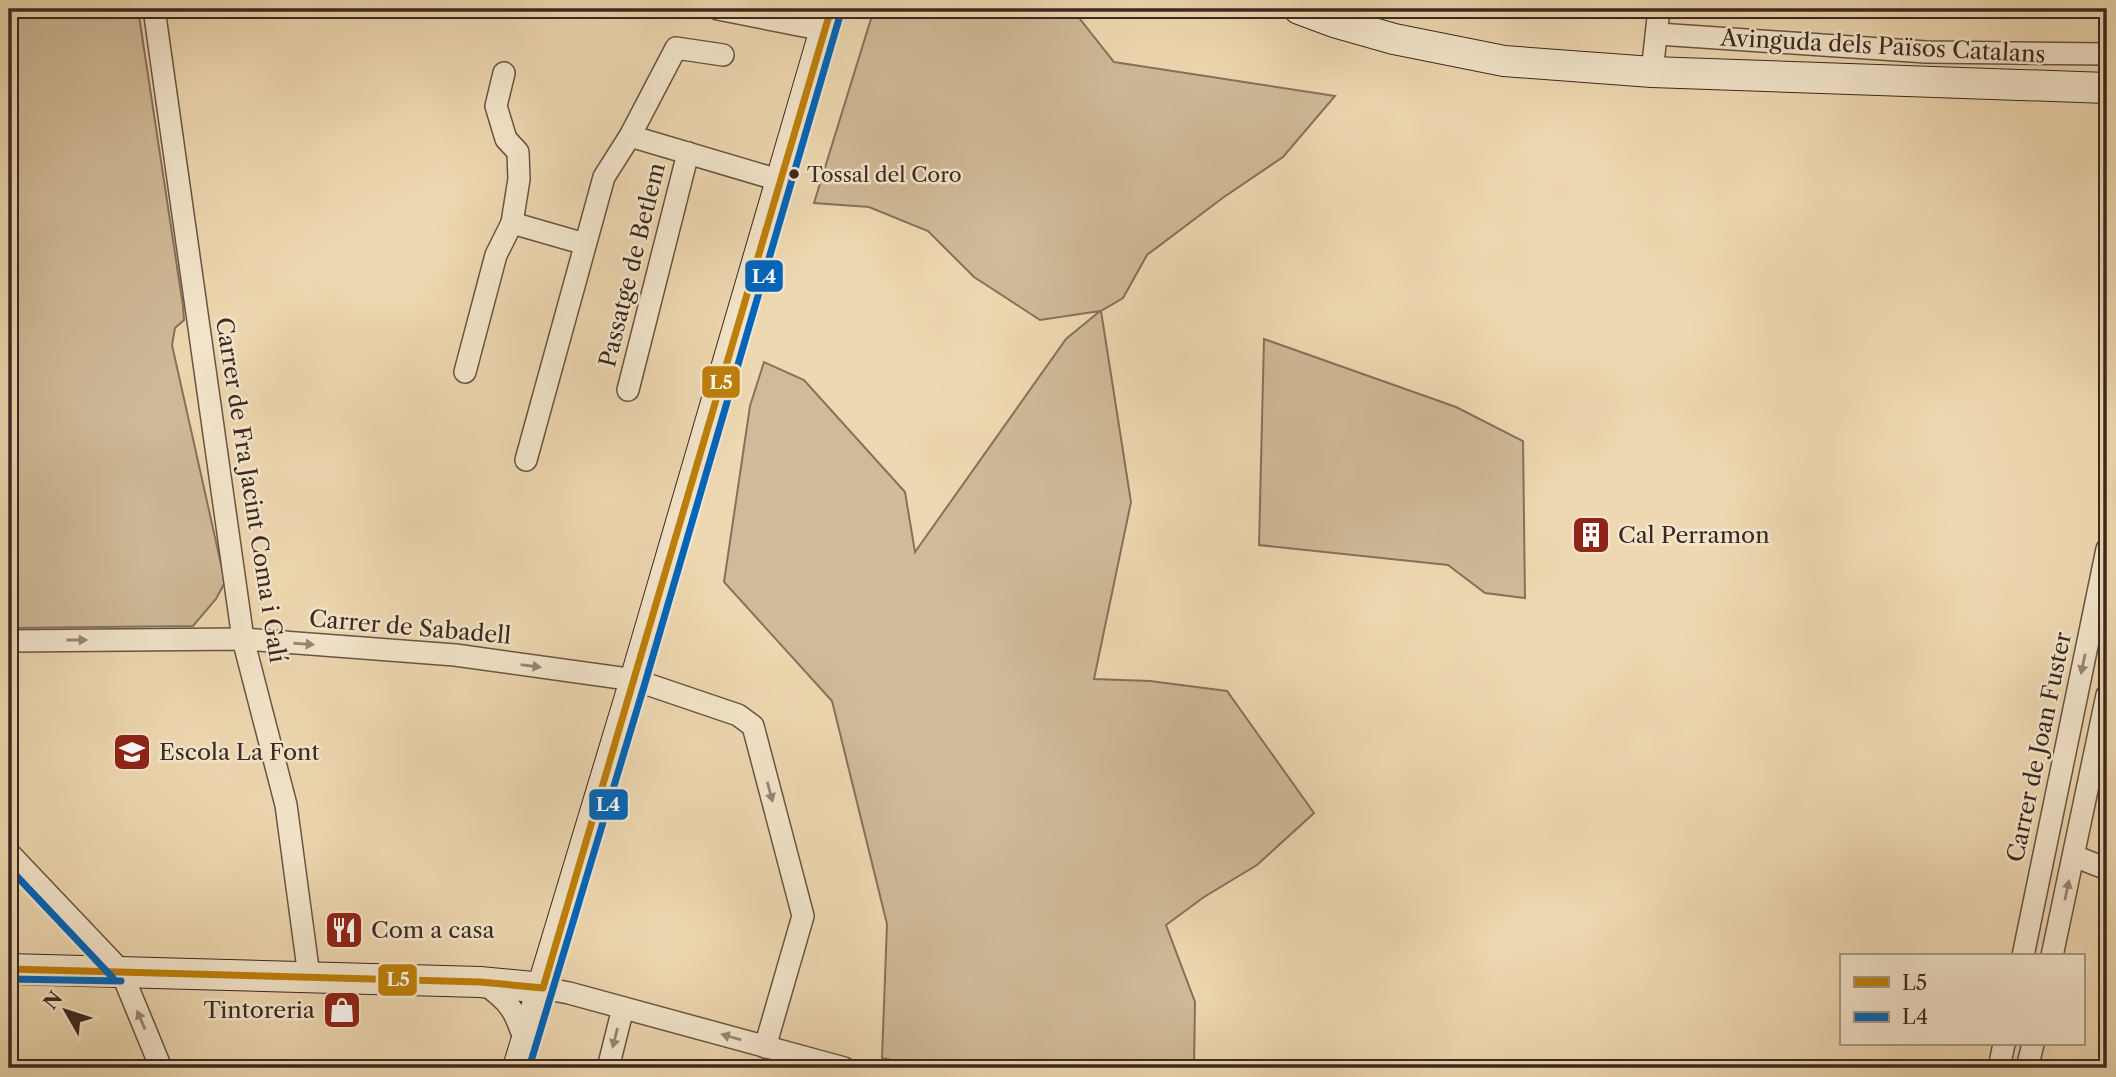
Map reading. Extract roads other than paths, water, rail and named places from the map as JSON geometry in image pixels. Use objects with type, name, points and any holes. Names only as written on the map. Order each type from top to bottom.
[{"type":"street","name":"Carrer de Fra Jacint Coma i Galí","points":[[154,9],[243,639],[286,805],[309,976]]},
{"type":"street","points":[[521,1055],[635,680],[827,20],[718,9]]},
{"type":"street","name":"Avinguda dels Països Catalans","points":[[1298,9],[1394,39],[1504,61],[1666,73],[2107,88]]},
{"type":"street","points":[[1659,9],[1658,34],[1666,73]]},
{"type":"street","name":"Avinguda dels Països Catalans","points":[[1658,34],[1926,52],[2107,54]]},
{"type":"street","points":[[526,460],[604,177],[630,136],[676,48],[723,55]]},
{"type":"street","points":[[465,372],[496,255],[512,223],[519,179],[518,152],[506,139],[496,106],[504,73]]},
{"type":"street","points":[[630,136],[782,181]]},
{"type":"street","name":"Passatge de Betlem","points":[[628,390],[688,153]]},
{"type":"street","points":[[512,223],[585,244]]},
{"type":"street","name":"Carrer de Joan Fuster","points":[[2023,954],[2107,549]]},
{"type":"street","name":"Carrer de Sabadell","points":[[9,641],[243,639],[455,655],[635,680],[738,715],[753,726],[803,916],[765,1046]]},
{"type":"street","points":[[2052,954],[2107,695]]},
{"type":"street","points":[[9,853],[121,971],[161,1068]]},
{"type":"street","points":[[2074,856],[2107,869]]},
{"type":"street","points":[[9,969],[480,982],[543,988],[844,1068]]},
{"type":"street","points":[[480,982],[505,999],[514,1013],[521,1055]]},
{"type":"street","points":[[608,1068],[623,1008]]},
{"type":"street","points":[[1999,1068],[2004,1046]]},
{"type":"street","points":[[2027,1068],[2032,1046]]},
{"type":"place","name":"Tossal del Coro","points":[[794,174]]},
{"type":"place","name":"Cal Perramon","points":[[1591,535]]},
{"type":"place","name":"Escola La Font","points":[[132,752]]},
{"type":"place","name":"Com a casa","points":[[344,930]]},
{"type":"place","name":"Tintoreria","points":[[342,1010]]}]
